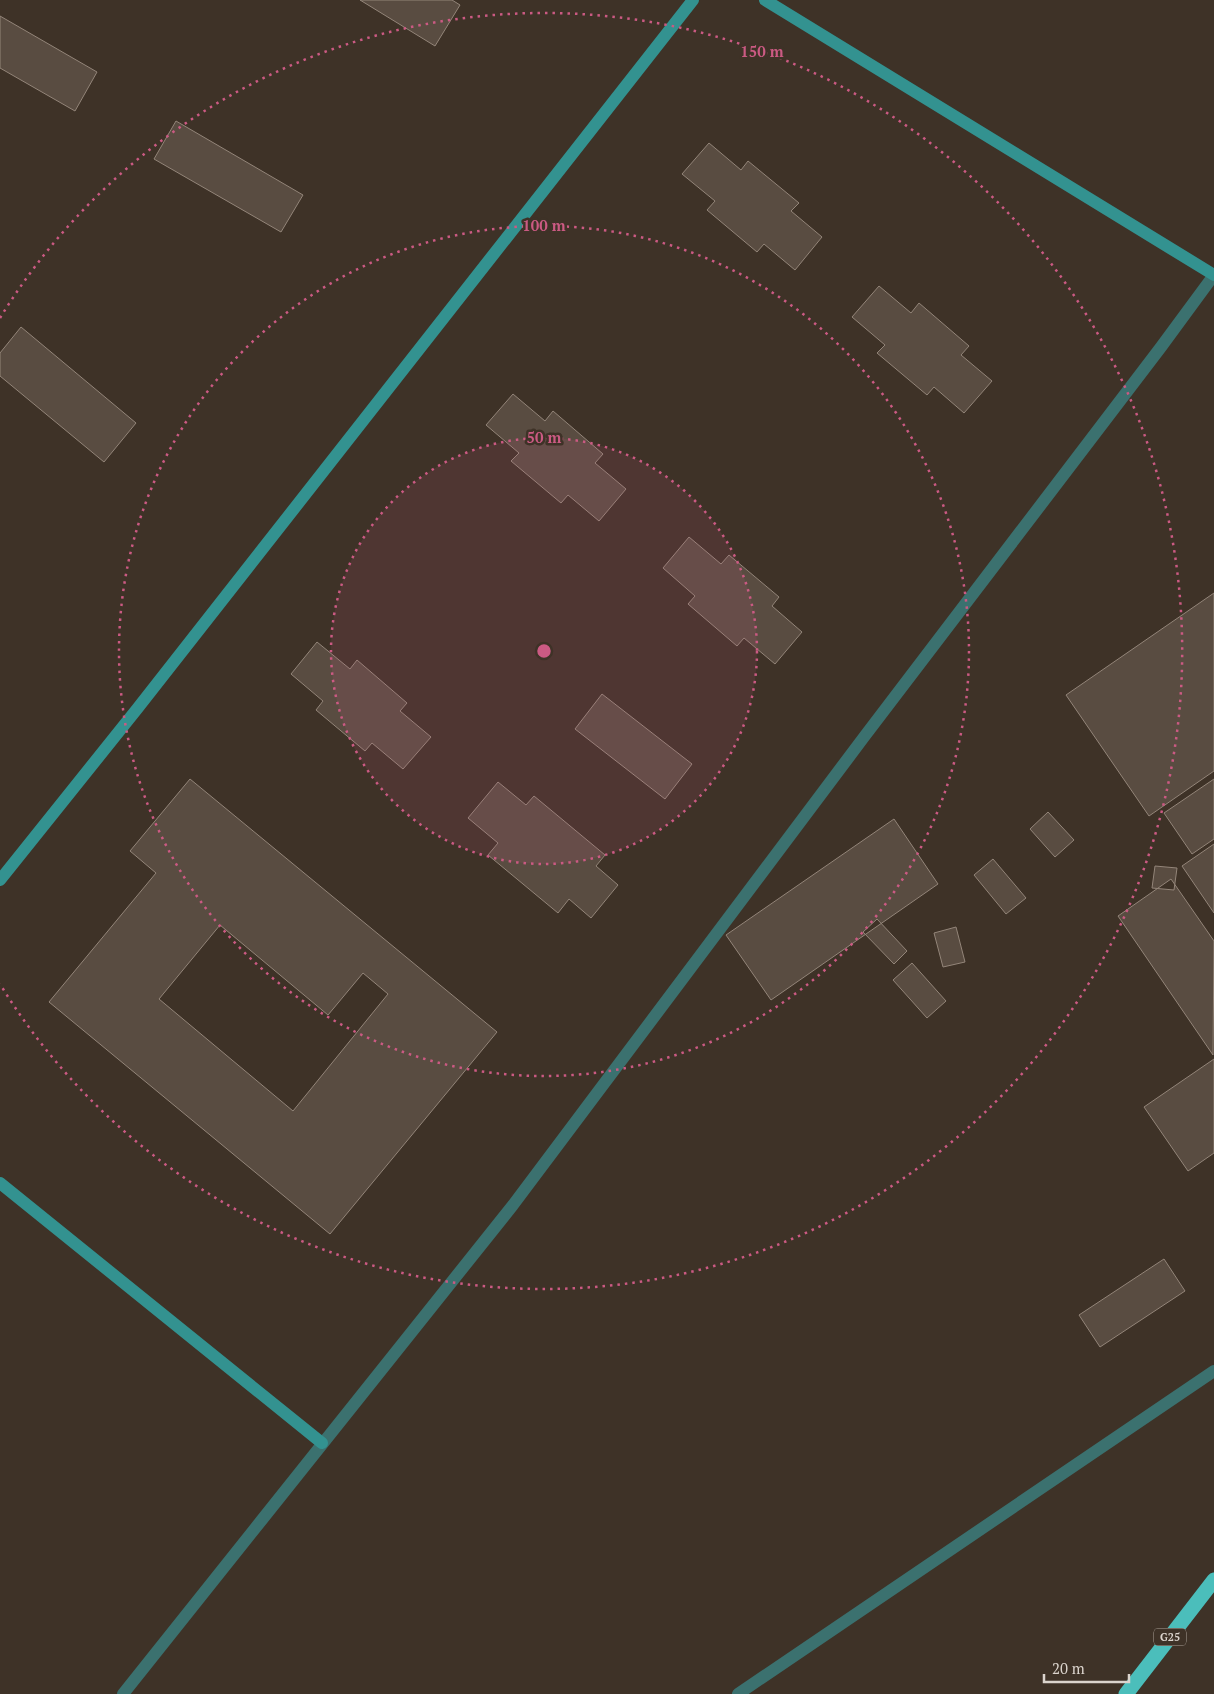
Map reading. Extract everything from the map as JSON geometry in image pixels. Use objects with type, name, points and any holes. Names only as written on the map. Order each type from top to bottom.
[{"type":"highway","name":"G25","points":[[1126,1694],[1214,1580]]},
{"type":"street","points":[[0,880],[137,709],[693,0]]},
{"type":"street","points":[[123,1694],[513,1205],[864,737],[1162,347],[1214,275],[765,0]]},
{"type":"street","points":[[0,1183],[322,1443]]},
{"type":"street","points":[[738,1694],[1214,1371]]},
{"type":"building","points":[[360,0],[452,0],[460,5],[435,46]]},
{"type":"building","points":[[0,16],[97,72],[75,111],[0,68]]},
{"type":"building","points":[[176,121],[303,195],[281,232],[154,159]]},
{"type":"building","points":[[709,143],[741,170],[748,161],[799,203],[791,211],[822,237],[795,270],[764,244],[757,252],[707,210],[715,201],[682,174]]},
{"type":"building","points":[[879,286],[911,313],[919,303],[969,346],[961,355],[992,381],[964,413],[934,387],[927,395],[877,353],[885,345],[852,317]]},
{"type":"building","points":[[21,327],[136,423],[104,462],[0,376],[0,353]]},
{"type":"building","points":[[513,394],[545,421],[553,411],[603,454],[595,463],[626,489],[599,521],[568,495],[561,503],[511,461],[519,453],[486,425]]},
{"type":"building","points":[[689,537],[721,564],[729,555],[779,597],[772,606],[802,632],[775,664],[744,638],[737,646],[688,604],[695,596],[663,568]]},
{"type":"building","points":[[1214,593],[1214,771],[1149,816],[1066,695]]},
{"type":"building","points":[[317,642],[350,669],[357,660],[407,703],[400,711],[431,737],[403,769],[372,743],[365,751],[316,710],[323,701],[291,674]]},
{"type":"building","points":[[602,694],[692,764],[665,799],[575,729]]},
{"type":"building","points":[[190,779],[497,1032],[330,1234],[49,1002],[156,873],[130,851]],"holes":[[[220,925],[328,1015],[363,973],[388,994],[293,1111],[159,999]]]},
{"type":"building","points":[[1214,779],[1214,839],[1192,854],[1164,813]]},
{"type":"building","points":[[498,782],[526,805],[534,796],[605,855],[596,866],[618,885],[591,918],[569,899],[558,913],[488,855],[498,843],[468,818]]},
{"type":"building","points":[[1048,812],[1074,840],[1055,857],[1030,829]]},
{"type":"building","points":[[894,819],[938,884],[771,1000],[726,935]]},
{"type":"building","points":[[1214,844],[1214,913],[1182,866]]},
{"type":"building","points":[[993,859],[1026,898],[1006,914],[974,875]]},
{"type":"building","points":[[1155,866],[1177,868],[1174,890],[1152,888]]},
{"type":"building","points":[[1171,879],[1214,941],[1213,1055],[1118,916]]},
{"type":"building","points":[[877,919],[907,951],[894,964],[863,932]]},
{"type":"building","points":[[956,927],[965,962],[943,967],[934,933]]},
{"type":"building","points":[[912,963],[946,1001],[927,1018],[893,980]]},
{"type":"building","points":[[1214,1059],[1214,1153],[1188,1171],[1144,1107]]},
{"type":"building","points":[[1164,1259],[1185,1291],[1100,1347],[1079,1315]]}]
